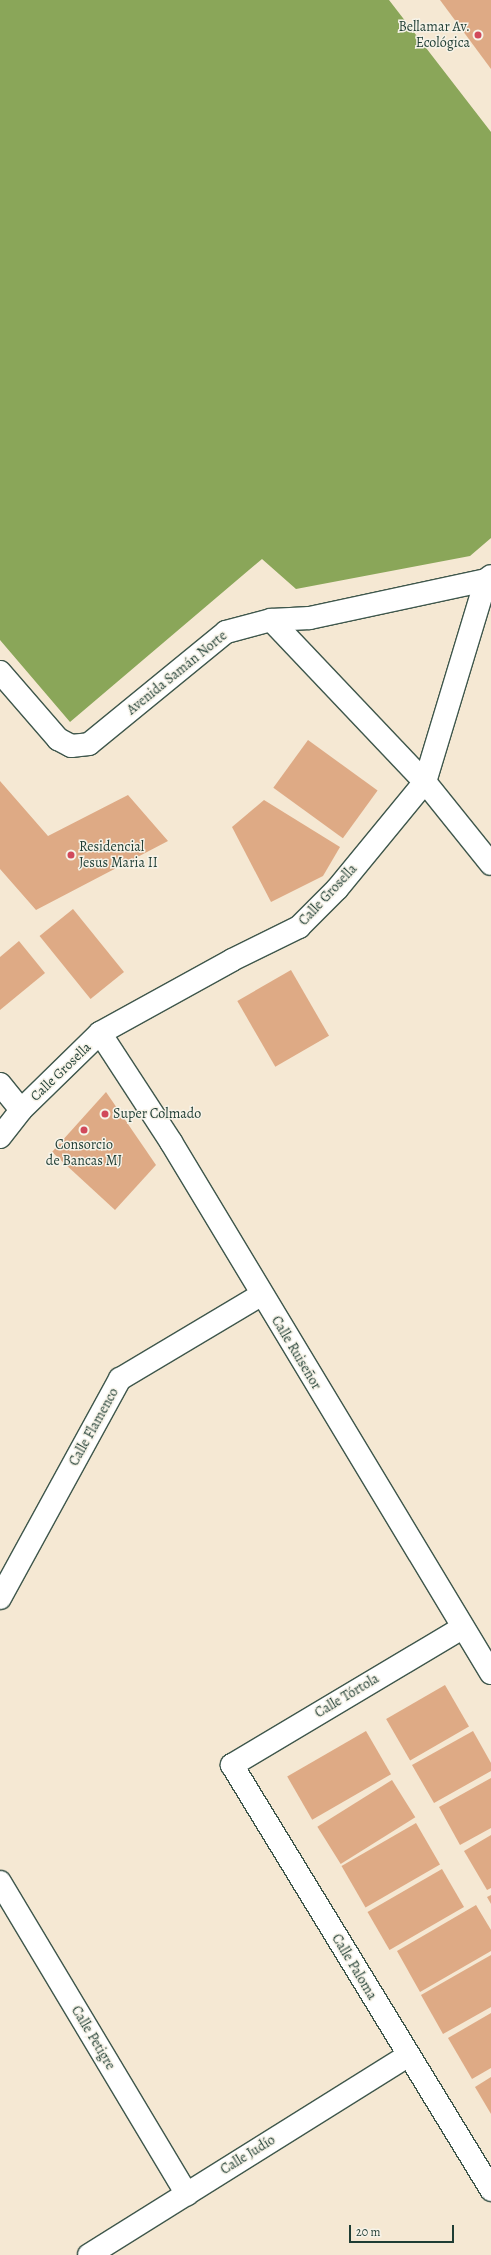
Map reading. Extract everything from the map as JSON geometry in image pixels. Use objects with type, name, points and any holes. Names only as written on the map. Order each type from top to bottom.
[{"type":"street","name":"Avenida Samán Norte","points":[[0,672],[58,739],[71,746],[89,744],[226,632],[271,620],[310,618],[489,578]]},
{"type":"street","name":"Calle Grosella","points":[[0,1137],[21,1110],[100,1033],[232,960],[299,927],[337,889],[425,782],[489,578]]},
{"type":"street","points":[[271,620],[425,782],[491,864]]},
{"type":"street","name":"Calle Ruiseñor","points":[[100,1033],[171,1142],[261,1295],[462,1628],[491,1673]]},
{"type":"street","points":[[0,1084],[21,1110]]},
{"type":"street","name":"Calle Flamenco","points":[[0,1598],[120,1379],[261,1295]]},
{"type":"street","name":"Calle Tórtola","points":[[232,1765],[462,1628]]},
{"type":"street","name":"Calle Paloma","points":[[232,1765],[407,2056],[484,2163],[491,2190]]},
{"type":"street","name":"Calle Petigre","points":[[0,1882],[186,2194]]},
{"type":"street","name":"Calle Judío","points":[[89,2255],[407,2056]]},
{"type":"green space","points":[[0,0],[389,0],[491,132],[491,538],[470,556],[296,589],[262,559],[70,722],[0,640]]},
{"type":"building","name":"Bellamar Av. Ecológica","points":[[440,0],[491,0],[491,69]]},
{"type":"building","points":[[308,740],[378,791],[343,838],[273,788]]},
{"type":"building","name":"Residencial Jesus Maria II","points":[[0,781],[48,836],[128,795],[168,841],[36,910],[0,869]]},
{"type":"building","points":[[264,800],[340,847],[323,876],[271,902],[232,827]]},
{"type":"building","points":[[73,909],[124,972],[91,999],[40,936]]},
{"type":"building","points":[[19,941],[45,973],[0,1010],[0,957]]},
{"type":"building","points":[[291,970],[329,1036],[275,1067],[237,1001]]},
{"type":"building","points":[[106,1092],[156,1165],[115,1210],[52,1152]]},
{"type":"building","points":[[445,1685],[469,1727],[410,1761],[386,1719]]},
{"type":"building","points":[[366,1731],[391,1774],[312,1820],[287,1776]]},
{"type":"building","points":[[473,1731],[491,1763],[491,1771],[434,1803],[412,1765]]},
{"type":"building","points":[[491,1778],[491,1828],[460,1845],[439,1807]]},
{"type":"building","points":[[392,1780],[415,1817],[341,1864],[317,1827]]},
{"type":"building","points":[[416,1823],[440,1865],[366,1908],[342,1866]]},
{"type":"building","points":[[491,1835],[491,1888],[487,1890],[464,1851]]},
{"type":"building","points":[[442,1869],[464,1907],[390,1950],[368,1912]]},
{"type":"building","points":[[491,1895],[491,1904],[487,1897]]},
{"type":"building","points":[[476,1905],[491,1930],[491,1951],[420,1992],[397,1951]]},
{"type":"building","points":[[491,1955],[491,2007],[443,2034],[421,1995]]},
{"type":"building","points":[[491,2013],[491,2068],[472,2079],[448,2038]]},
{"type":"building","points":[[491,2077],[491,2114],[475,2087]]},
{"type":"place","name":"Bellamar Av. Ecológica","points":[[478,35]]},
{"type":"place","name":"Residencial Jesus Maria II","points":[[71,855]]},
{"type":"place","name":"Super Colmado","points":[[105,1114]]},
{"type":"place","name":"Consorcio de Bancas MJ","points":[[84,1130]]}]
